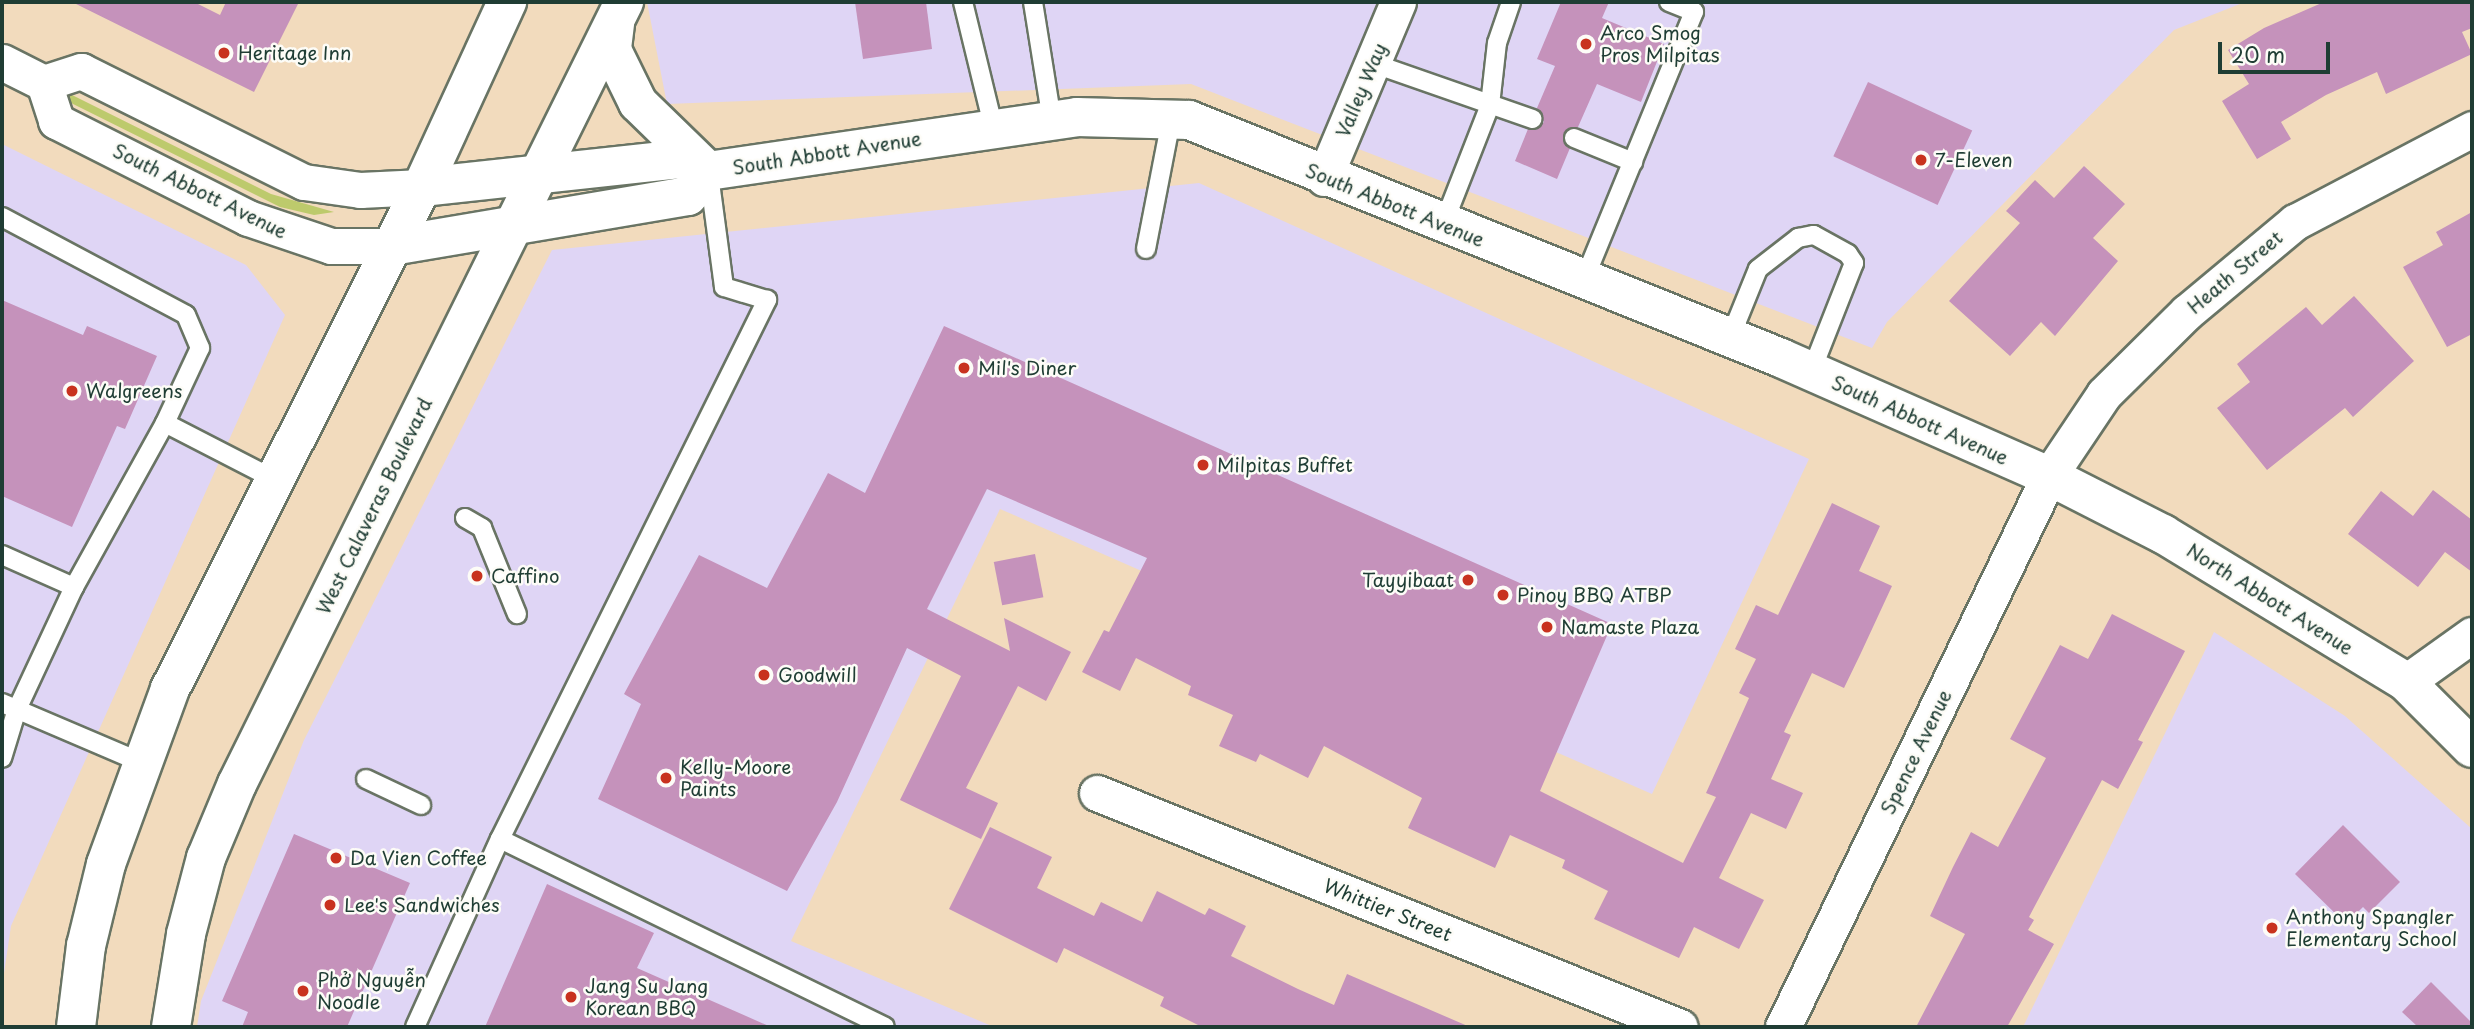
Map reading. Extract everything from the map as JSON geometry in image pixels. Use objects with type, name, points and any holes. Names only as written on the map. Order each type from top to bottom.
[{"type":"main road","points":[[75,1025],[86,946],[106,864],[140,762],[170,689],[422,187],[507,2]]},
{"type":"main road","points":[[619,13],[612,50],[638,103],[708,171]]},
{"type":"main road","name":"West Calaveras Boulevard","points":[[171,1027],[183,946],[206,858],[237,784],[619,13]]},
{"type":"main road","name":"South Abbott Avenue","points":[[422,187],[537,177],[679,159],[708,171],[1052,120],[1189,120],[1324,178],[1730,338],[2049,476]]},
{"type":"main road","name":"South Abbott Avenue","points":[[393,246],[688,196],[708,171]]},
{"type":"main road","name":"North Abbott Avenue","points":[[2049,476],[2164,534],[2406,682],[2472,748]]},
{"type":"street","name":"Valley Way","points":[[1324,178],[1398,2]]},
{"type":"street","points":[[2,62],[44,83]]},
{"type":"street","name":"South Abbott Avenue","points":[[393,246],[331,246],[248,218],[56,121],[44,83],[81,71],[304,182],[360,190],[422,187]]},
{"type":"street","name":"Heath Street","points":[[2049,476],[2104,394],[2187,312],[2295,222],[2472,129]]},
{"type":"street","name":"Spence Avenue","points":[[1783,1027],[2049,476]]},
{"type":"street","points":[[2406,682],[2472,635]]},
{"type":"street","name":"Whittier Street","points":[[1097,793],[1680,1027]]},
{"type":"lane","points":[[963,2],[994,129]]},
{"type":"lane","points":[[1033,2],[1052,120]]},
{"type":"lane","points":[[1443,225],[1490,104],[1497,43],[1511,2]]},
{"type":"lane","points":[[1584,280],[1695,12],[1669,2]]},
{"type":"lane","points":[[1372,64],[1532,120]]},
{"type":"lane","points":[[1146,249],[1171,120]]},
{"type":"lane","points":[[1574,138],[1633,162]]},
{"type":"lane","points":[[415,1027],[500,839],[767,300],[724,287],[708,171]]},
{"type":"lane","points":[[2,217],[186,315],[200,348],[165,423],[10,706],[2,758]]},
{"type":"lane","points":[[1730,338],[1758,269],[1798,238],[1814,235],[1848,254],[1854,263],[1811,372]]},
{"type":"lane","points":[[165,423],[276,480]]},
{"type":"lane","points":[[465,518],[482,528],[517,614]]},
{"type":"lane","points":[[2,555],[74,587]]},
{"type":"lane","points":[[10,706],[140,762]]},
{"type":"lane","points":[[366,779],[421,804]]},
{"type":"lane","points":[[500,839],[885,1027]]},
{"type":"shaded area","points":[[647,2],[2245,2],[2174,30],[1887,322],[1872,348],[1191,84],[667,104]]},
{"type":"shaded area","points":[[2,144],[246,265],[285,315],[11,926],[2,987]]},
{"type":"shaded area","points":[[1199,183],[1809,459],[1652,794],[1000,509],[791,941],[994,1027],[197,1027],[201,1001],[304,740],[552,250]]},
{"type":"shaded area","name":"Anthony Spangler Elementary School","points":[[2214,632],[2345,716],[2472,829],[2472,1027],[2023,1027]]},
{"type":"green space","points":[[64,91],[271,194],[334,212],[314,215],[280,207],[61,98]]},
{"type":"building","name":"Heritage Inn","points":[[72,2],[194,2],[220,15],[226,2],[299,2],[254,92]]},
{"type":"building","points":[[855,2],[926,2],[932,49],[863,59]]},
{"type":"building","points":[[1561,2],[1609,2],[1602,18],[1664,44],[1641,102],[1597,84],[1578,127],[1564,133],[1570,148],[1557,179],[1515,161],[1528,129],[1536,130],[1544,122],[1537,108],[1555,66],[1537,59]]},
{"type":"building","points":[[2324,2],[2472,2],[2472,28],[2462,32],[2472,54],[2386,94],[2377,72],[2326,95],[2281,122],[2291,139],[2257,159],[2222,101],[2249,84],[2228,50],[2264,28]]},
{"type":"building","points":[[1868,82],[1972,131],[1938,205],[1833,156]]},
{"type":"building","points":[[2084,166],[2125,204],[2093,238],[2118,261],[2055,336],[2041,322],[2010,356],[1949,301],[2020,223],[2006,211],[2035,180],[2054,198]]},
{"type":"building","points":[[2472,212],[2472,334],[2447,347],[2403,267],[2443,245],[2436,232]]},
{"type":"building","points":[[2354,296],[2414,361],[2353,417],[2345,408],[2267,470],[2217,408],[2250,382],[2237,364],[2306,307],[2322,325]]},
{"type":"building","name":"Walgreens","points":[[2,300],[83,335],[87,326],[157,356],[125,429],[117,426],[72,527],[2,496]]},
{"type":"building","points":[[944,326],[1612,624],[1540,791],[1683,863],[1716,797],[1706,793],[1749,698],[1739,693],[1756,659],[1735,649],[1756,605],[1778,615],[1832,503],[1880,526],[1859,571],[1892,586],[1860,655],[1844,688],[1812,673],[1784,732],[1791,735],[1771,779],[1803,793],[1786,829],[1751,813],[1719,878],[1764,900],[1739,949],[1694,927],[1679,958],[1594,919],[1608,891],[1562,868],[1565,860],[1510,835],[1495,868],[1408,828],[1422,798],[1324,746],[1308,778],[1260,754],[1256,762],[1219,746],[1233,715],[1188,695],[1191,686],[1136,658],[1120,691],[1082,672],[1104,630],[1109,632],[1147,558],[987,489],[927,609],[1010,651],[1004,618],[1071,652],[1046,701],[1018,686],[966,788],[998,803],[981,839],[900,800],[961,676],[907,648],[837,802],[787,891],[598,799],[641,704],[624,694],[699,555],[767,588],[828,473],[865,493]]},
{"type":"building","points":[[2433,490],[2472,520],[2472,572],[2445,552],[2418,587],[2348,534],[2381,491],[2413,516]]},
{"type":"building","points":[[1035,554],[1043,597],[1002,605],[994,562]]},
{"type":"building","points":[[2112,614],[2185,651],[2138,740],[2143,742],[2118,789],[2102,780],[2029,917],[2034,920],[2028,930],[2054,944],[2007,1027],[1916,1027],[1965,934],[1930,916],[1953,867],[1971,832],[1998,847],[2046,758],[2010,739],[2060,645],[2088,659]]},
{"type":"building","points":[[2343,825],[2400,882],[2369,913],[2363,907],[2346,924],[2295,874]]},
{"type":"building","points":[[990,827],[1052,857],[1037,888],[1094,916],[1101,902],[1142,922],[1157,891],[1205,915],[1209,908],[1246,926],[1231,956],[1334,1005],[1347,974],[1470,1027],[1202,1027],[1160,1006],[1164,997],[1064,948],[1057,963],[949,909]]},
{"type":"building","points":[[294,834],[410,883],[347,1027],[242,1027],[248,1012],[222,1001]]},
{"type":"building","points":[[547,884],[654,933],[637,968],[771,1027],[485,1027]]},
{"type":"building","points":[[2431,982],[2472,1023],[2472,1027],[2418,1027],[2402,1012]]},
{"type":"place","name":"Arco Smog Pros Milpitas","points":[[1586,44]]},
{"type":"place","name":"Heritage Inn","points":[[224,53]]},
{"type":"place","name":"7-Eleven","points":[[1921,160]]},
{"type":"place","name":"Mil's Diner","points":[[964,368]]},
{"type":"place","name":"Walgreens","points":[[72,391]]},
{"type":"place","name":"Milpitas Buffet","points":[[1203,465]]},
{"type":"place","name":"Caffino","points":[[477,576]]},
{"type":"place","name":"Tayyibaat","points":[[1468,580]]},
{"type":"place","name":"Pinoy BBQ ATBP","points":[[1503,595]]},
{"type":"place","name":"Namaste Plaza","points":[[1547,627]]},
{"type":"place","name":"Goodwill","points":[[764,675]]},
{"type":"place","name":"Kelly-Moore Paints","points":[[666,778]]},
{"type":"place","name":"Da Vien Coffee","points":[[336,858]]},
{"type":"place","name":"Lee's Sandwiches","points":[[330,905]]},
{"type":"place","name":"Anthony Spangler Elementary School","points":[[2272,928]]},
{"type":"place","name":"Phở Nguyễn Noodle","points":[[303,991]]},
{"type":"place","name":"Jang Su Jang Korean BBQ","points":[[571,997]]}]
